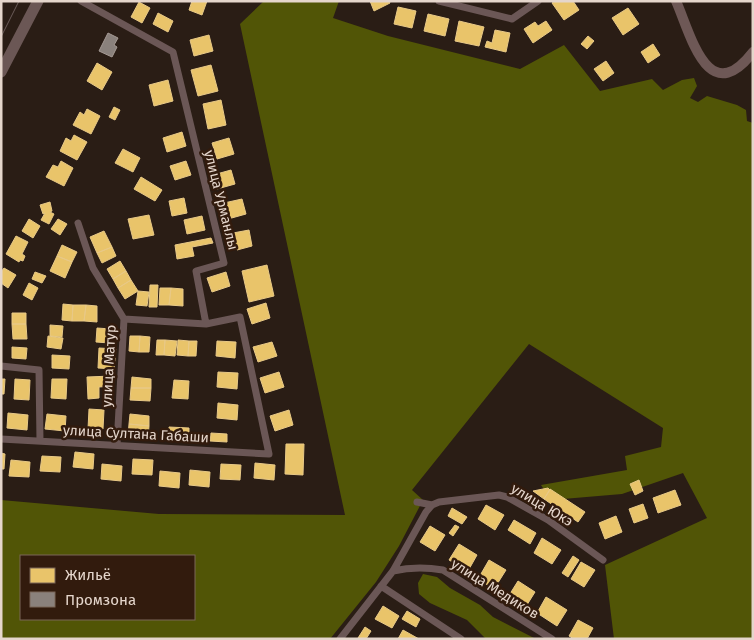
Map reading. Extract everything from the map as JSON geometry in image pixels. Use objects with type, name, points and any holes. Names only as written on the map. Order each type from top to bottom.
[{"type":"main road","points":[[1,72],[38,1]]},
{"type":"street","name":"улица Урманлы","points":[[81,1],[173,52],[224,263],[196,271],[206,324]]},
{"type":"street","points":[[439,1],[512,19],[538,1]]},
{"type":"street","points":[[676,1],[698,54],[713,72],[726,73],[740,66],[753,52]]},
{"type":"street","name":"улица Матур","points":[[78,223],[93,268],[124,319],[117,445]]},
{"type":"street","name":"улица Султана Габаши","points":[[1,439],[269,454],[240,317],[206,324]]},
{"type":"street","name":"улица Матур","points":[[124,319],[206,324]]},
{"type":"street","points":[[1,366],[39,370],[40,441]]},
{"type":"street","name":"улица Юкэ","points":[[417,502],[432,505],[439,502],[499,495],[507,497],[548,520],[603,560]]},
{"type":"street","points":[[340,639],[393,571],[426,512],[432,505]]},
{"type":"street","name":"улица Медиков","points":[[393,571],[406,568],[443,570],[552,639]]},
{"type":"street","points":[[381,586],[461,639]]},
{"type":"shaded area","points":[[264,1],[339,1],[333,18],[388,36],[520,69],[564,45],[600,91],[652,79],[663,90],[682,80],[694,78],[697,86],[690,98],[698,102],[707,96],[737,105],[746,110],[747,121],[753,123],[753,639],[614,639],[605,565],[707,518],[683,473],[622,494],[551,500],[541,485],[627,470],[625,456],[661,447],[663,428],[529,344],[412,490],[423,500],[399,546],[376,582],[330,639],[1,639],[1,500],[159,514],[345,515],[240,24]]},
{"type":"shaded area","points":[[423,574],[437,577],[450,588],[480,605],[493,617],[536,639],[486,639],[467,620],[430,603],[419,594],[418,583]]},
{"type":"building: Жильё","points":[[192,1],[207,1],[202,15],[189,10]]},
{"type":"building: Жильё","points":[[370,1],[389,1],[390,3],[374,11]]},
{"type":"building: Жильё","points":[[555,1],[573,1],[579,10],[564,20],[552,3]]},
{"type":"building: Жильё","points":[[139,2],[150,8],[142,23],[131,17]]},
{"type":"building: Жильё","points":[[398,7],[416,11],[412,28],[394,24]]},
{"type":"building: Жильё","points":[[628,8],[639,24],[623,35],[612,18]]},
{"type":"building: Жильё","points":[[158,13],[173,21],[168,32],[153,24]]},
{"type":"building: Жильё","points":[[428,14],[449,19],[445,36],[424,31]]},
{"type":"building: Жильё","points":[[459,21],[484,27],[479,46],[455,41]]},
{"type":"building: Жильё","points":[[546,21],[552,30],[533,43],[524,29],[535,22],[538,26]]},
{"type":"building: Жильё","points":[[495,30],[510,33],[506,52],[485,47],[487,41],[492,43]]},
{"type":"building: Жильё","points":[[209,35],[213,51],[194,56],[190,40]]},
{"type":"building: Жильё","points":[[588,36],[594,41],[587,49],[581,44]]},
{"type":"building: Жильё","points":[[653,44],[660,55],[648,63],[641,52]]},
{"type":"building: Жильё","points":[[606,61],[614,73],[603,81],[594,69]]},
{"type":"building: Жильё","points":[[97,63],[112,72],[102,90],[87,81]]},
{"type":"building: Жильё","points":[[211,65],[218,91],[198,96],[191,70]]},
{"type":"building: Жильё","points":[[168,80],[173,101],[154,106],[149,85]]},
{"type":"building: Жильё","points":[[221,100],[226,125],[208,129],[203,104]]},
{"type":"building: Жильё","points":[[114,107],[120,110],[115,120],[109,117]]},
{"type":"building: Жильё","points":[[87,109],[100,116],[91,134],[73,125],[80,112],[84,115]]},
{"type":"building: Жильё","points":[[182,132],[186,146],[167,152],[163,138]]},
{"type":"building: Жильё","points":[[74,135],[87,142],[77,160],[60,151],[66,138],[71,141]]},
{"type":"building: Жильё","points":[[229,138],[234,154],[217,159],[212,143]]},
{"type":"building: Жильё","points":[[123,149],[140,158],[133,172],[115,163]]},
{"type":"building: Жильё","points":[[61,161],[73,168],[64,186],[46,177],[53,165],[58,167]]},
{"type":"building: Жильё","points":[[186,161],[191,175],[175,180],[170,166]]},
{"type":"building: Жильё","points":[[231,170],[235,184],[217,189],[213,175]]},
{"type":"building: Жильё","points":[[141,177],[162,190],[155,201],[134,189]]},
{"type":"building: Жильё","points":[[184,198],[187,213],[172,216],[169,201]]},
{"type":"building: Жильё","points":[[242,199],[246,214],[228,219],[224,203]]},
{"type":"building: Жильё","points":[[50,202],[52,211],[50,212],[54,214],[49,224],[41,220],[45,213],[43,214],[40,205]]},
{"type":"building: Жильё","points":[[149,215],[154,235],[133,239],[128,219]]},
{"type":"building: Жильё","points":[[202,216],[205,230],[187,234],[184,220]]},
{"type":"building: Жильё","points":[[29,219],[40,226],[33,238],[22,231]]},
{"type":"building: Жильё","points":[[58,219],[67,224],[60,235],[51,229]]},
{"type":"building: Жильё","points":[[249,230],[252,246],[237,250],[233,233]]},
{"type":"building: Жильё","points":[[104,231],[112,247],[97,253],[90,237]]},
{"type":"building: Жильё","points":[[16,236],[28,242],[22,254],[25,256],[23,261],[20,260],[19,262],[6,254]]},
{"type":"building: Жильё","points":[[211,238],[213,243],[192,247],[194,256],[177,259],[175,245]]},
{"type":"building: Жильё","points":[[62,245],[77,252],[72,262],[57,256]]},
{"type":"building: Жильё","points":[[112,247],[116,256],[102,263],[97,253]]},
{"type":"building: Жильё","points":[[57,256],[72,262],[65,278],[50,271]]},
{"type":"building: Жильё","points":[[120,261],[126,271],[113,279],[107,269]]},
{"type":"building: Жильё","points":[[267,265],[274,296],[249,302],[242,271]]},
{"type":"building: Жильё","points":[[4,268],[16,275],[8,288],[1,283],[1,272]]},
{"type":"building: Жильё","points":[[126,271],[131,280],[118,288],[113,279]]},
{"type":"building: Жильё","points":[[35,272],[46,276],[42,283],[32,279]]},
{"type":"building: Жильё","points":[[226,272],[230,286],[212,292],[207,278]]},
{"type":"building: Жильё","points":[[131,280],[138,291],[125,299],[118,288]]},
{"type":"building: Жильё","points":[[29,283],[38,288],[32,300],[23,295]]},
{"type":"building: Жильё","points":[[150,285],[158,285],[157,307],[149,307]]},
{"type":"building: Жильё","points":[[160,288],[171,288],[169,305],[159,305]]},
{"type":"building: Жильё","points":[[171,288],[183,289],[183,306],[169,305]]},
{"type":"building: Жильё","points":[[138,291],[149,292],[147,306],[136,305]]},
{"type":"building: Жильё","points":[[266,303],[270,318],[252,324],[247,309]]},
{"type":"building: Жильё","points":[[63,304],[73,305],[72,321],[62,320]]},
{"type":"building: Жильё","points":[[73,305],[86,305],[84,321],[72,321]]},
{"type":"building: Жильё","points":[[86,305],[97,306],[97,322],[84,321]]},
{"type":"building: Жильё","points":[[12,313],[26,313],[26,324],[12,324]]},
{"type":"building: Жильё","points":[[12,324],[26,324],[27,339],[13,339]]},
{"type":"building: Жильё","points":[[50,325],[63,326],[62,337],[50,336]]},
{"type":"building: Жильё","points":[[97,328],[111,329],[110,343],[96,342]]},
{"type":"building: Жильё","points":[[48,336],[63,338],[61,349],[47,347]]},
{"type":"building: Жильё","points":[[130,336],[140,336],[139,352],[129,351]]},
{"type":"building: Жильё","points":[[140,336],[150,337],[149,352],[139,352]]},
{"type":"building: Жильё","points":[[157,340],[165,340],[164,355],[156,355]]},
{"type":"building: Жильё","points":[[165,340],[177,341],[175,356],[164,355]]},
{"type":"building: Жильё","points":[[178,340],[189,341],[188,356],[177,355]]},
{"type":"building: Жильё","points":[[189,341],[197,341],[196,356],[188,356]]},
{"type":"building: Жильё","points":[[217,341],[236,342],[235,358],[216,356]]},
{"type":"building: Жильё","points":[[272,342],[277,356],[258,362],[253,347]]},
{"type":"building: Жильё","points":[[12,347],[27,348],[26,359],[12,358]]},
{"type":"building: Жильё","points":[[99,348],[116,349],[114,369],[98,368]]},
{"type":"building: Жильё","points":[[52,355],[70,356],[69,369],[52,368]]},
{"type":"building: Жильё","points":[[218,372],[238,373],[237,389],[217,387]]},
{"type":"building: Жильё","points":[[279,372],[284,387],[265,393],[260,378]]},
{"type":"building: Жильё","points":[[112,376],[112,386],[99,387],[99,398],[88,399],[87,377]]},
{"type":"building: Жильё","points":[[132,377],[151,379],[151,388],[131,388]]},
{"type":"building: Жильё","points":[[1,379],[5,379],[4,394],[1,394]]},
{"type":"building: Жильё","points":[[15,379],[30,380],[29,400],[14,399]]},
{"type":"building: Жильё","points":[[52,379],[67,379],[66,399],[51,398]]},
{"type":"building: Жильё","points":[[174,380],[189,381],[188,399],[172,398]]},
{"type":"building: Жильё","points":[[131,388],[151,388],[150,401],[130,400]]},
{"type":"building: Жильё","points":[[218,403],[238,405],[237,420],[217,418]]},
{"type":"building: Жильё","points":[[89,409],[104,410],[103,429],[88,429]]},
{"type":"building: Жильё","points":[[289,410],[293,425],[275,431],[270,416]]},
{"type":"building: Жильё","points":[[8,413],[28,415],[27,430],[7,428]]},
{"type":"building: Жильё","points":[[47,414],[66,416],[65,431],[45,429]]},
{"type":"building: Жильё","points":[[130,414],[149,416],[149,426],[129,424]]},
{"type":"building: Жильё","points":[[129,424],[149,426],[148,438],[128,437]]},
{"type":"building: Жильё","points":[[169,427],[189,428],[189,437],[169,437]]},
{"type":"building: Жильё","points":[[211,433],[227,434],[227,442],[210,441]]},
{"type":"building: Жильё","points":[[286,444],[304,444],[303,475],[285,474]]},
{"type":"building: Жильё","points":[[75,452],[94,454],[93,469],[73,467]]},
{"type":"building: Жильё","points":[[1,453],[5,454],[4,469],[1,469]]},
{"type":"building: Жильё","points":[[42,456],[61,457],[60,472],[40,471]]},
{"type":"building: Жильё","points":[[133,459],[153,460],[152,475],[132,474]]},
{"type":"building: Жильё","points":[[11,460],[30,462],[29,477],[9,476]]},
{"type":"building: Жильё","points":[[255,463],[275,465],[274,480],[254,478]]},
{"type":"building: Жильё","points":[[102,464],[122,466],[121,481],[101,479]]},
{"type":"building: Жильё","points":[[221,464],[241,465],[240,480],[220,479]]},
{"type":"building: Жильё","points":[[190,470],[210,472],[209,487],[189,485]]},
{"type":"building: Жильё","points":[[160,471],[180,473],[179,488],[159,486]]},
{"type":"building: Жильё","points":[[639,480],[643,491],[635,495],[630,484]]},
{"type":"building: Жильё","points":[[548,488],[550,490],[544,499],[533,491]]},
{"type":"building: Жильё","points":[[550,489],[585,512],[578,522],[544,499]]},
{"type":"building: Жильё","points":[[675,490],[681,505],[658,513],[653,498]]},
{"type":"building: Жильё","points":[[643,504],[648,518],[634,523],[629,509]]},
{"type":"building: Жильё","points":[[486,505],[504,515],[495,530],[478,519]]},
{"type":"building: Жильё","points":[[452,508],[467,517],[462,524],[448,516]]},
{"type":"building: Жильё","points":[[616,516],[622,532],[605,539],[599,523]]},
{"type":"building: Жильё","points":[[514,520],[536,533],[530,544],[508,530]]},
{"type":"building: Жильё","points":[[455,525],[459,527],[453,536],[449,533]]},
{"type":"building: Жильё","points":[[430,526],[445,535],[435,551],[420,542]]},
{"type":"building: Жильё","points":[[542,538],[561,550],[552,564],[534,553]]},
{"type":"building: Жильё","points":[[459,544],[477,555],[468,571],[449,560]]},
{"type":"building: Жильё","points":[[573,556],[579,560],[568,577],[562,573]]},
{"type":"building: Жильё","points":[[489,560],[506,570],[494,589],[478,579]]},
{"type":"building: Жильё","points":[[581,562],[595,570],[584,587],[571,579]]},
{"type":"building: Жильё","points":[[518,581],[535,592],[525,608],[508,597]]},
{"type":"building: Жильё","points":[[546,597],[567,610],[557,626],[537,613]]},
{"type":"building: Жильё","points":[[383,606],[399,616],[392,628],[375,619]]},
{"type":"building: Жильё","points":[[407,611],[420,619],[416,627],[402,619]]},
{"type":"building: Жильё","points":[[578,620],[593,628],[587,639],[574,639],[569,636]]},
{"type":"building: Жильё","points":[[365,627],[371,631],[366,639],[359,639],[358,638]]},
{"type":"building: Жильё","points":[[403,630],[419,639],[398,639]]},
{"type":"building: Промзона","points":[[108,33],[118,38],[114,45],[117,47],[112,57],[99,51]]},
{"type":"tram line","points":[[1,37],[19,1]]}]
